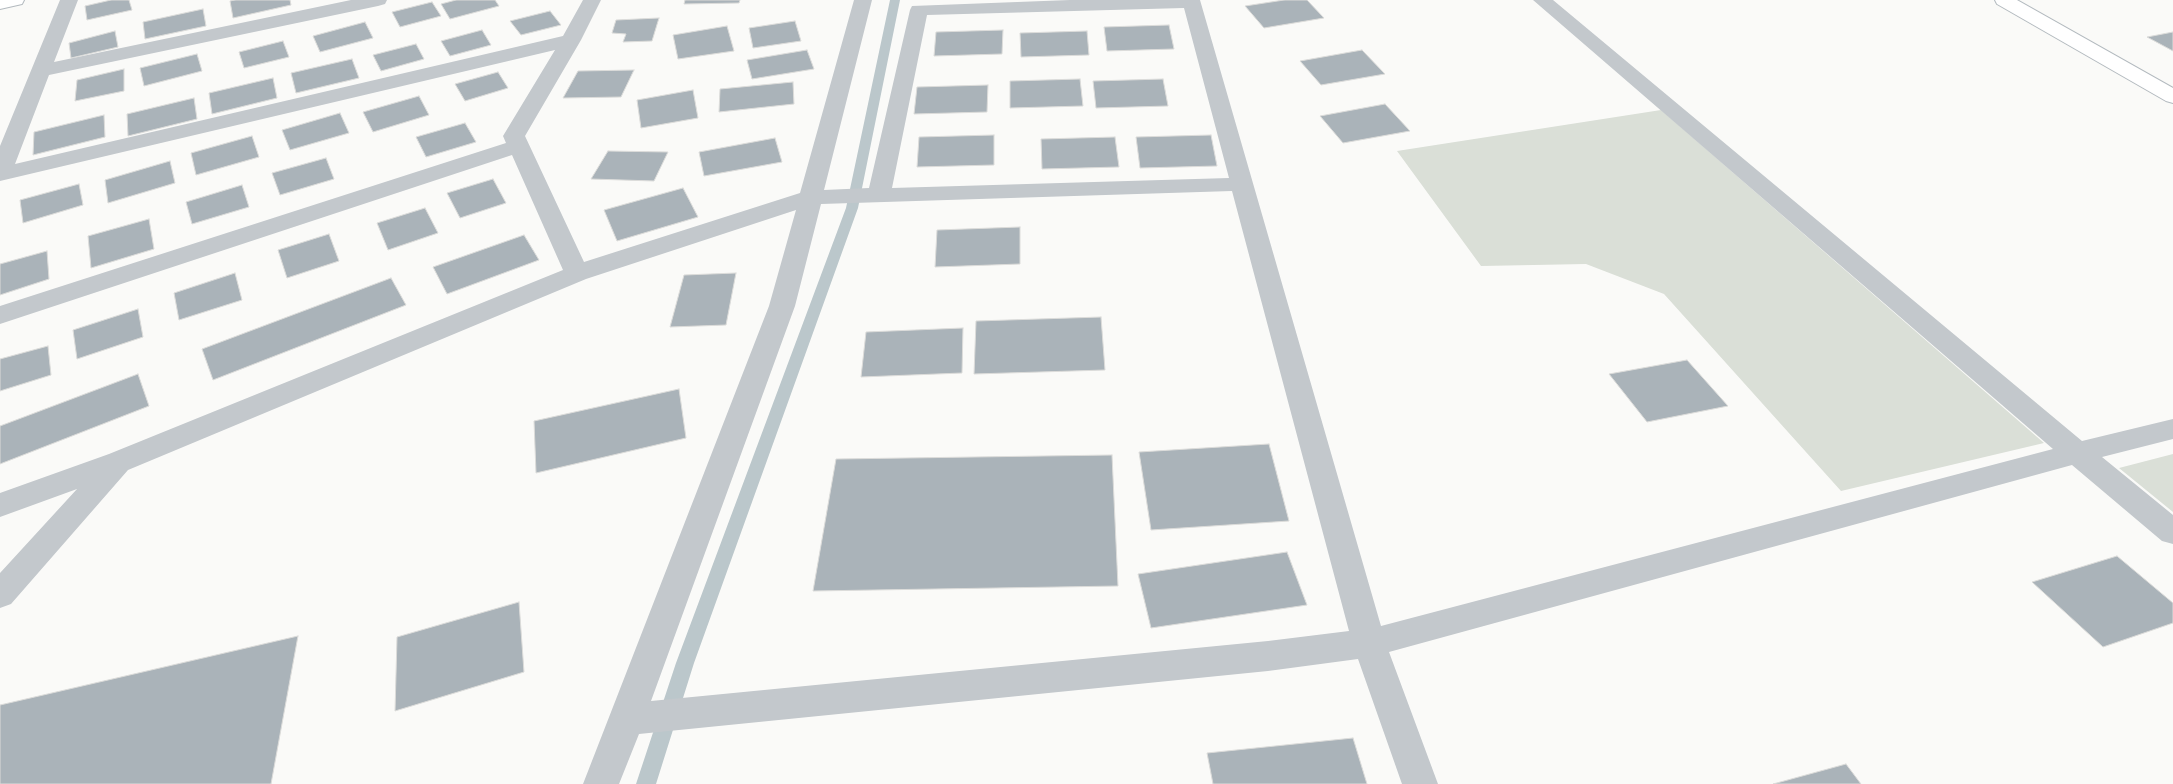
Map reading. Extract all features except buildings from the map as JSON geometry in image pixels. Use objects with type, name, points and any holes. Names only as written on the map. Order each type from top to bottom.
[{"type":"street","points":[[0,3],[15,0]]},
{"type":"street","points":[[0,174],[69,0]]},
{"type":"street","points":[[40,71],[378,0]]},
{"type":"street","points":[[577,273],[514,136],[571,40],[592,0]]},
{"type":"street","points":[[601,784],[782,306],[864,0]]},
{"type":"street","points":[[1542,0],[2173,532]]},
{"type":"street","points":[[2004,0],[2172,96]]},
{"type":"street","points":[[879,196],[919,10],[1191,1],[1369,643],[1420,784]]},
{"type":"street","points":[[0,174],[571,40]]},
{"type":"street","points":[[0,315],[518,146]]},
{"type":"street","points":[[0,505],[119,462],[577,273],[811,197],[1241,184]]},
{"type":"street","points":[[627,719],[1268,656],[1369,643],[2077,453],[2173,429]]},
{"type":"street","points":[[0,595],[119,462]]},
{"type":"shaded area","points":[[1661,110],[2044,443],[1841,491],[1664,294],[1586,264],[1481,266],[1397,151]]},
{"type":"shaded area","points":[[2173,454],[2173,512],[2119,468]]},
{"type":"waterway","points":[[646,784],[685,663],[852,208],[895,0]]}]
